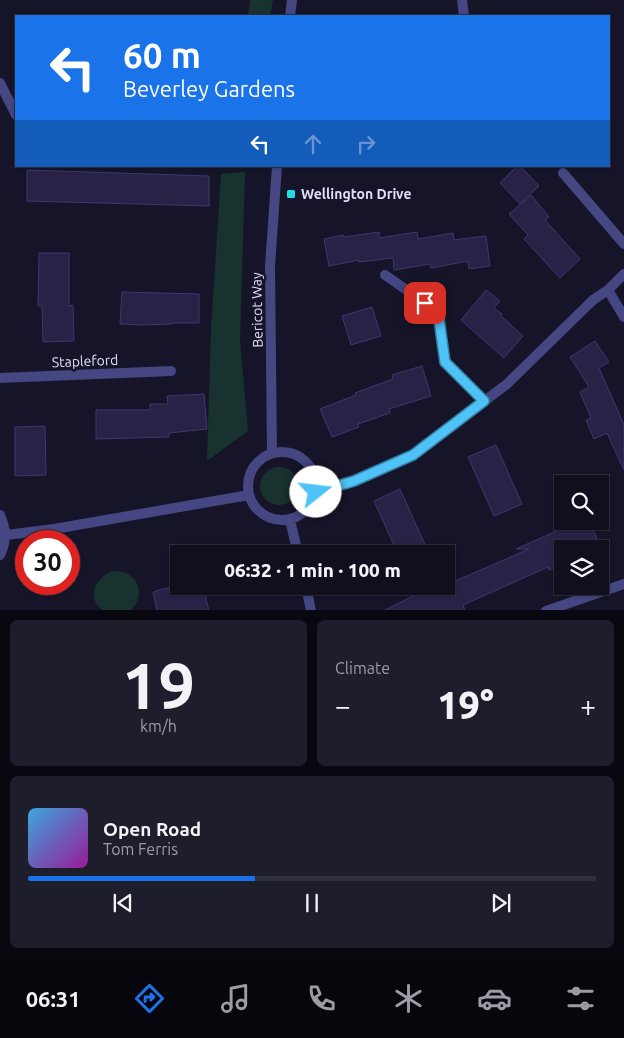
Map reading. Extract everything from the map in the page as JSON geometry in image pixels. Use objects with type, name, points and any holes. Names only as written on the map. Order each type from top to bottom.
[{"type":"street","points":[[290,15],[292,0]]},
{"type":"street","points":[[462,0],[464,15]]},
{"type":"street","points":[[0,83],[15,113]]},
{"type":"street","name":"Bericot Way","points":[[272,453],[270,266],[277,167]]},
{"type":"street","points":[[563,173],[624,244]]},
{"type":"street","points":[[316,492],[354,481],[413,455],[507,384],[593,300],[608,290],[624,274]]},
{"type":"street","points":[[385,275],[438,312],[445,362],[484,401]]},
{"type":"street","points":[[608,290],[624,317]]},
{"type":"street","name":"Stapleford","points":[[0,378],[170,371]]},
{"type":"street","points":[[272,453],[295,454],[305,461],[312,470],[316,480],[316,492],[313,501],[300,516],[290,520],[280,521],[265,516],[253,505],[248,495],[247,485],[255,465],[262,458],[272,453]]},
{"type":"street","points":[[6,535],[54,529],[248,495]]},
{"type":"street","points":[[0,515],[4,523],[6,535],[4,548],[0,555]]},
{"type":"street","points":[[290,520],[296,545]]},
{"type":"street","points":[[546,610],[624,584]]},
{"type":"street","points":[[308,595],[311,610]]},
{"type":"green space","points":[[250,0],[273,0],[270,15],[248,15]]},
{"type":"green space","points":[[245,172],[240,340],[248,431],[207,461],[211,330],[221,174]]},
{"type":"green space","points":[[279,467],[293,472],[298,486],[293,500],[279,505],[265,500],[260,486],[265,472]]},
{"type":"green space","points":[[112,571],[120,571],[133,577],[138,586],[139,596],[131,610],[102,610],[94,599],[97,583]]},
{"type":"building","points":[[516,167],[521,167],[539,186],[520,204],[500,183]]},
{"type":"building","points":[[27,170],[209,176],[209,206],[27,201]]},
{"type":"building","points":[[531,195],[549,217],[545,220],[580,259],[560,278],[524,239],[528,235],[509,214]]},
{"type":"building","points":[[379,232],[379,238],[417,232],[418,239],[453,233],[454,240],[486,236],[490,266],[469,269],[468,261],[431,268],[430,264],[394,270],[393,258],[359,262],[359,260],[329,266],[324,239],[343,235],[344,237]]},
{"type":"building","points":[[39,253],[69,253],[69,306],[73,305],[74,341],[43,342],[42,306],[38,306]]},
{"type":"building","points":[[486,290],[500,301],[494,308],[523,336],[504,358],[461,320]]},
{"type":"building","points":[[122,292],[199,294],[199,323],[120,324]]},
{"type":"building","points":[[372,307],[381,336],[351,345],[342,316]]},
{"type":"building","points":[[595,341],[609,362],[599,368],[624,425],[624,470],[607,433],[594,439],[586,420],[591,418],[580,392],[589,387],[570,357]]},
{"type":"building","points":[[422,366],[431,396],[389,409],[390,413],[358,424],[359,427],[332,437],[320,409],[393,379],[392,375]]},
{"type":"building","points":[[204,394],[207,429],[169,433],[169,437],[96,439],[96,410],[150,410],[150,404],[168,404],[167,396]]},
{"type":"building","points":[[45,426],[46,475],[15,476],[15,427]]},
{"type":"building","points":[[496,445],[522,504],[494,516],[468,457]]},
{"type":"building","points":[[400,489],[425,545],[394,545],[374,501]]},
{"type":"building","points":[[559,530],[594,530],[597,540],[554,540],[554,568],[549,570],[548,567],[463,605],[465,610],[385,610],[415,595],[455,595],[455,581],[529,549],[516,549]]},
{"type":"building","points":[[170,587],[170,595],[205,595],[209,610],[157,610],[153,592]]},
{"type":"place","name":"Wellington Drive","points":[[291,194]]},
{"type":"route","points":[[316,492],[354,481],[413,455],[484,401],[445,362],[438,312],[425,303]]}]
